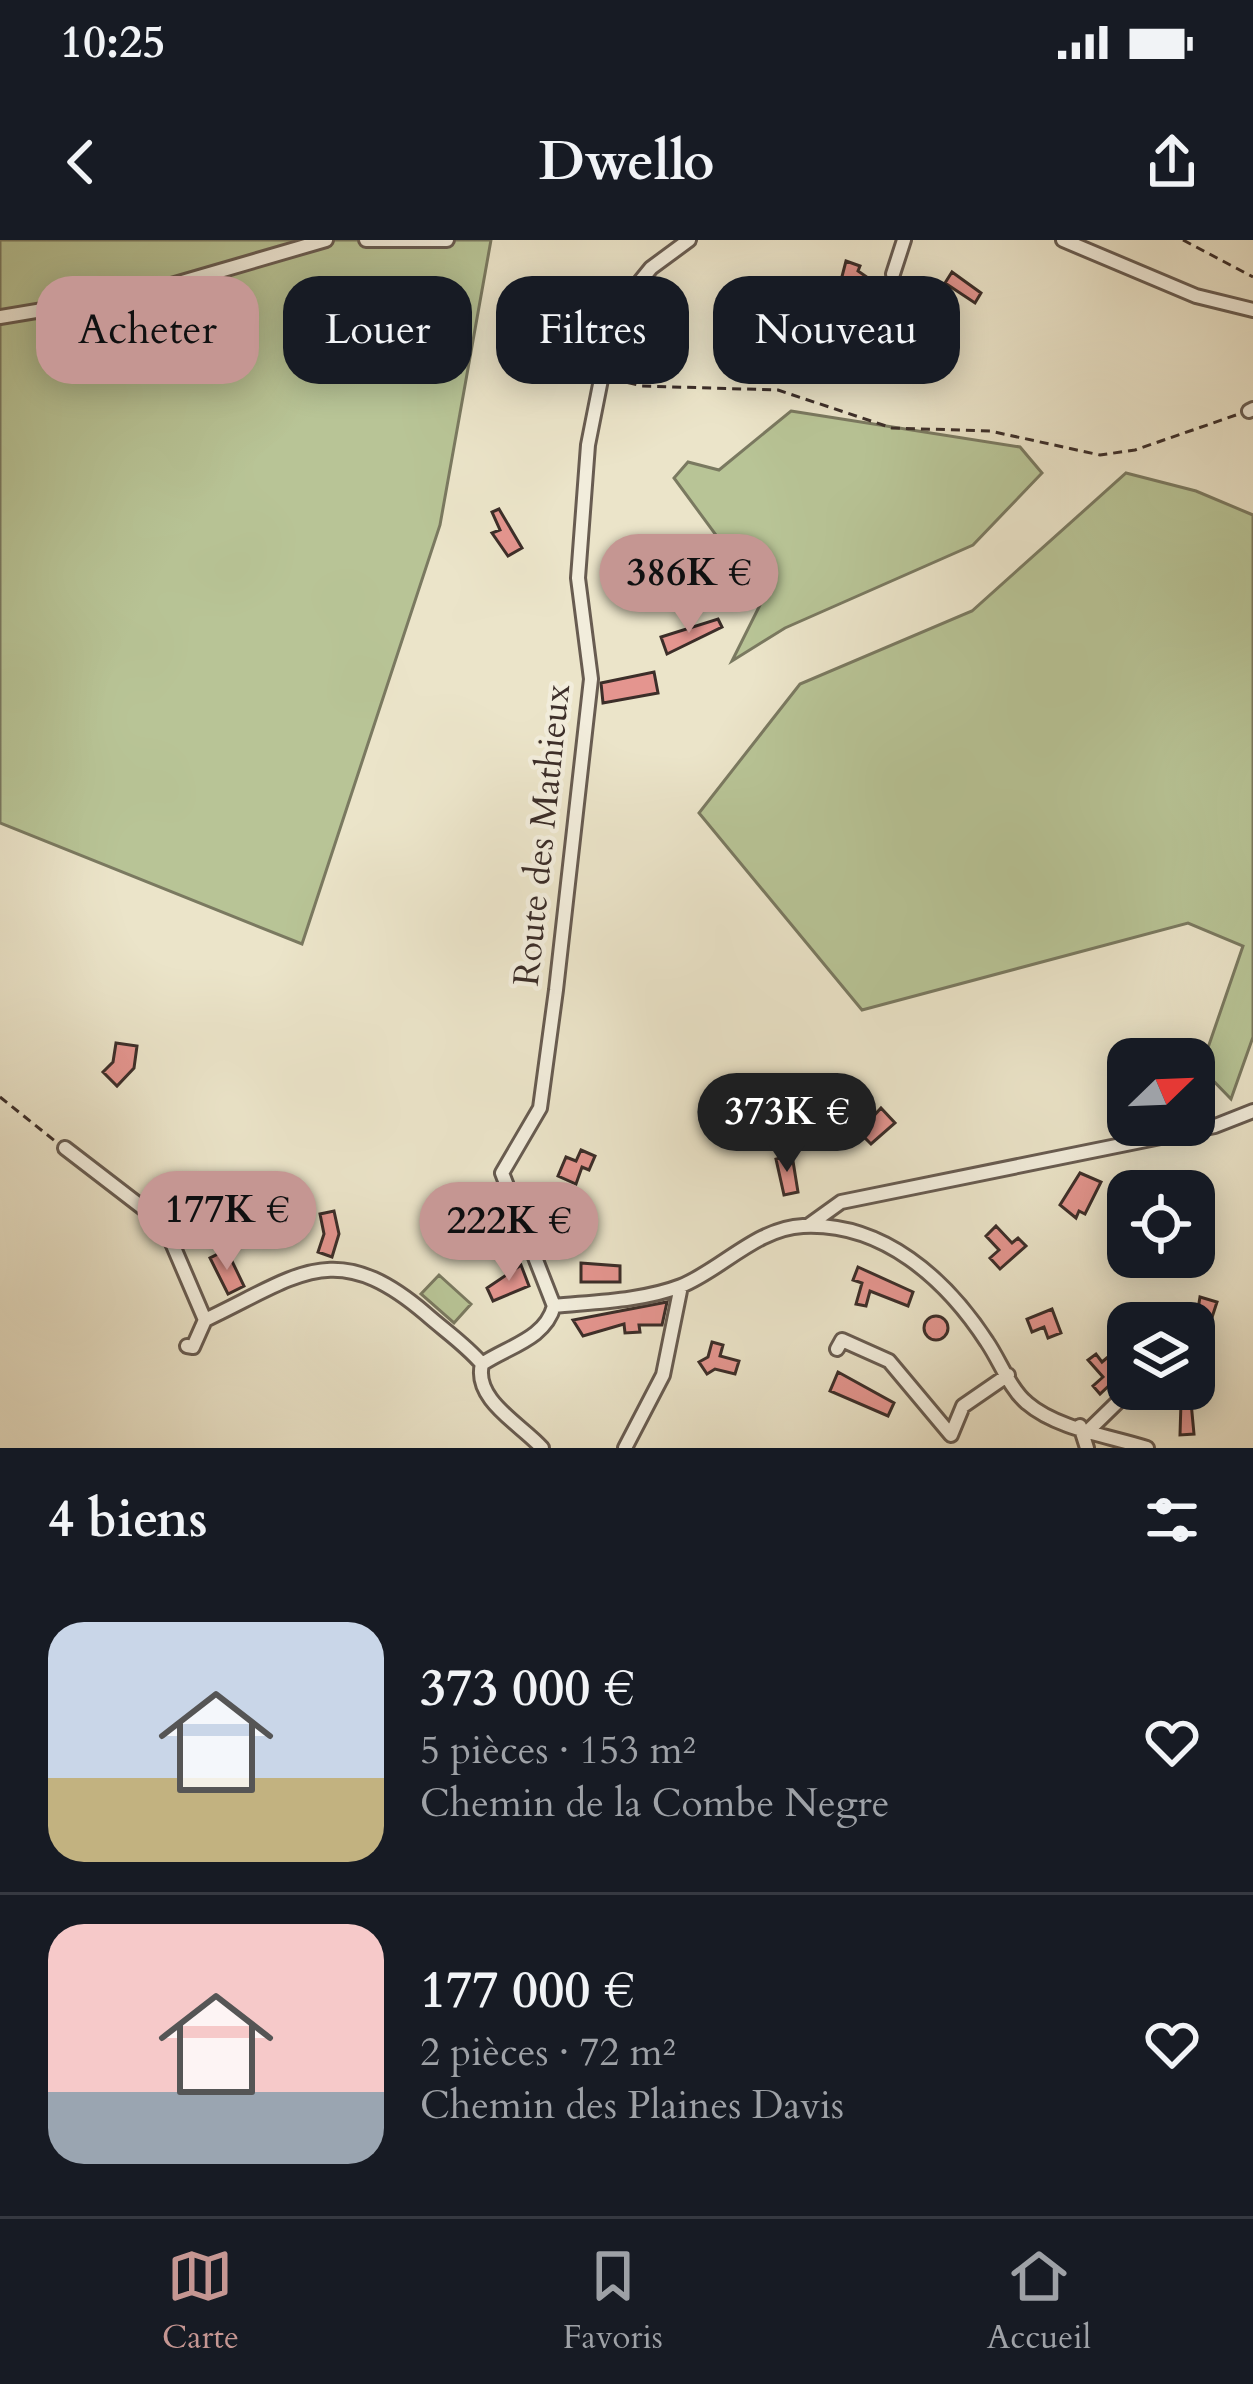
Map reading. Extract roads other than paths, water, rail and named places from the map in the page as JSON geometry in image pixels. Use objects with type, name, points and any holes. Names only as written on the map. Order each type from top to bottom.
[{"type":"street","points":[[0,316],[145,293],[326,240]]},
{"type":"street","points":[[366,240],[446,240]]},
{"type":"street","name":"Route des Mathieux","points":[[554,1306],[502,1173],[535,1120],[545,1088],[591,679],[578,578],[588,445],[611,329],[625,300],[651,268],[689,240]]},
{"type":"street","points":[[893,274],[904,240]]},
{"type":"street","points":[[1063,240],[1196,296],[1253,310]]},
{"type":"street","points":[[808,1226],[841,1202],[1215,1126],[1253,1112]]},
{"type":"street","points":[[65,1148],[156,1218],[169,1236],[205,1320]]},
{"type":"street","points":[[482,1364],[535,1334],[549,1322],[554,1306],[681,1286],[733,1253],[795,1226],[808,1226],[865,1234],[911,1257],[950,1292],[1024,1401],[1147,1448]]},
{"type":"street","points":[[187,1346],[193,1347],[205,1320],[292,1276],[339,1268],[376,1276],[482,1364]]},
{"type":"street","points":[[625,1448],[663,1376],[681,1286]]},
{"type":"street","points":[[837,1349],[842,1340],[889,1361],[949,1442]]},
{"type":"street","points":[[482,1364],[482,1385],[497,1406],[542,1448]]},
{"type":"street","points":[[949,1442],[963,1406],[1008,1375]]},
{"type":"street","points":[[1085,1428],[1107,1409]]},
{"type":"street","points":[[1085,1428],[1087,1448]]}]
